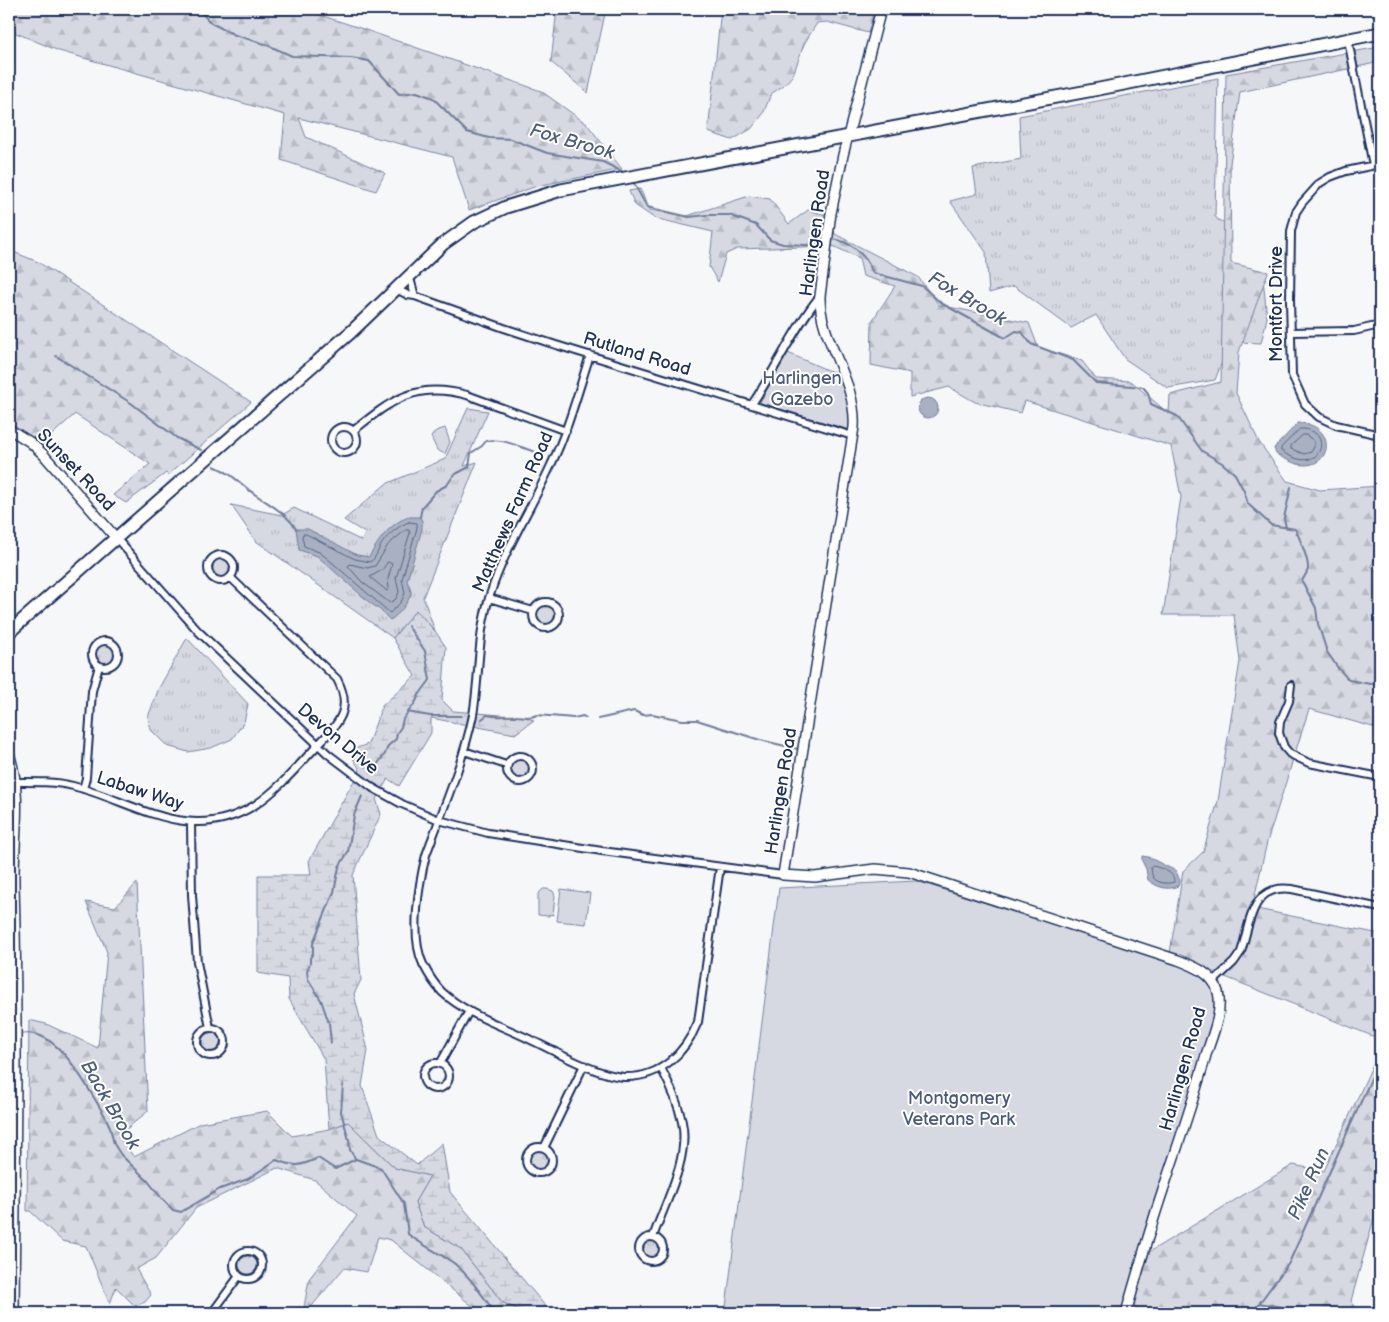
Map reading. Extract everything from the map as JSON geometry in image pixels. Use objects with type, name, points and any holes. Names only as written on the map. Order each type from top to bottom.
[{"type":"highway","points":[[9,632],[351,332],[433,253],[458,233],[498,210],[546,193],[1099,89],[1380,33]]},
{"type":"street","name":"Harlingen Road","points":[[881,9],[847,136],[828,232],[820,296],[824,322],[853,403],[855,417],[783,875],[815,877],[875,868],[909,872],[1178,960],[1205,973],[1214,981],[1218,990],[1219,1001],[1214,1026],[1188,1117],[1154,1218],[1126,1313]]},
{"type":"street","points":[[1348,40],[1373,166]]},
{"type":"street","name":"Montfort Drive","points":[[1380,164],[1346,171],[1320,183],[1308,195],[1296,212],[1291,231],[1292,375],[1305,404],[1319,417],[1336,425],[1380,435]]},
{"type":"street","points":[[409,276],[415,296]]},
{"type":"street","name":"Rutland Road","points":[[396,289],[408,295],[504,328],[853,436]]},
{"type":"street","points":[[752,404],[772,374],[795,332],[820,296]]},
{"type":"street","points":[[1291,332],[1354,331],[1380,325]]},
{"type":"street","name":"Matthews Farm Road","points":[[590,355],[566,431],[550,468],[500,568],[489,598],[481,635],[473,714],[464,751],[422,871],[416,929],[417,944],[422,962],[432,980],[443,992],[469,1011],[584,1065],[625,1077],[645,1074],[673,1060],[683,1050],[698,1022],[720,867]]},
{"type":"street","points":[[353,431],[392,402],[414,393],[434,390],[451,391],[467,395],[566,431]]},
{"type":"street","points":[[346,427],[353,431],[357,438],[353,449],[341,452],[334,448],[332,435],[338,429],[346,427]]},
{"type":"street","name":"Sunset Road","points":[[9,429],[30,442],[43,454],[116,538]]},
{"type":"street","name":"Devon Drive","points":[[116,538],[198,631],[318,744],[343,766],[373,788],[402,804],[439,820],[488,833],[783,875]]},
{"type":"street","points":[[221,555],[232,561],[235,570],[231,578],[219,582],[212,578],[208,566],[213,558],[221,555]]},
{"type":"street","name":"Labaw Way","points":[[13,782],[59,783],[83,789],[161,818],[191,822],[223,818],[253,806],[272,792],[335,728],[344,705],[342,688],[327,668],[231,578]]},
{"type":"street","points":[[489,598],[533,611]]},
{"type":"street","points":[[548,602],[556,606],[559,615],[553,626],[541,627],[535,622],[533,611],[540,603],[548,602]]},
{"type":"street","points":[[99,642],[111,643],[117,650],[117,658],[107,667],[99,666],[92,656],[94,648],[99,642]]},
{"type":"street","points":[[83,789],[86,778],[92,691],[99,666]]},
{"type":"street","points":[[1291,685],[1289,701],[1280,722],[1279,733],[1284,747],[1290,754],[1309,763],[1380,776]]},
{"type":"street","points":[[464,751],[506,765]]},
{"type":"street","points":[[9,753],[18,810],[14,872],[16,965],[12,1252],[14,1313]]},
{"type":"street","points":[[515,756],[523,756],[530,761],[533,769],[527,780],[523,782],[514,781],[508,775],[506,765],[515,756]]},
{"type":"street","points":[[191,822],[192,895],[197,962],[210,1028]]},
{"type":"street","points":[[1214,981],[1238,958],[1254,907],[1262,897],[1273,890],[1279,888],[1292,889],[1380,908]]},
{"type":"street","points":[[440,1064],[469,1011]]},
{"type":"street","points":[[210,1028],[222,1034],[225,1043],[222,1052],[214,1056],[205,1055],[197,1044],[199,1036],[210,1028]]},
{"type":"street","points":[[440,1064],[449,1072],[449,1080],[440,1089],[432,1088],[425,1082],[424,1074],[428,1066],[440,1064]]},
{"type":"street","points":[[544,1148],[584,1065]]},
{"type":"street","points":[[653,1237],[679,1167],[682,1150],[682,1122],[675,1096],[660,1068]]},
{"type":"street","points":[[536,1147],[544,1148],[550,1154],[548,1170],[540,1173],[532,1171],[526,1160],[528,1152],[536,1147]]},
{"type":"street","points":[[245,1251],[254,1253],[262,1264],[260,1273],[248,1279],[240,1276],[234,1269],[237,1256],[245,1251]]},
{"type":"street","points":[[212,1313],[240,1276]]},
{"type":"green space","points":[[9,9],[304,10],[541,91],[587,124],[622,169],[537,186],[469,210],[452,157],[299,118],[306,137],[385,173],[376,191],[281,160],[285,115],[59,51],[9,30]]},
{"type":"green space","points":[[557,9],[606,9],[588,93],[551,62]]},
{"type":"green space","points":[[721,9],[875,9],[868,33],[827,22],[817,23],[804,44],[793,75],[784,85],[771,94],[763,114],[751,129],[732,140],[708,132]]},
{"type":"green space","points":[[1380,47],[1380,62],[1240,92],[1230,164],[1231,263],[1268,272],[1239,352],[1236,393],[1259,442],[1287,481],[1320,490],[1380,486],[1380,550],[1371,566],[1380,575],[1380,729],[1309,709],[1267,842],[1252,908],[1380,934],[1380,1039],[1170,953],[1183,871],[1203,852],[1218,801],[1240,661],[1234,615],[1163,615],[1181,497],[1171,446],[1025,401],[1021,413],[975,402],[949,387],[910,397],[910,373],[871,365],[872,321],[895,286],[863,276],[859,258],[833,246],[737,249],[726,254],[718,282],[709,267],[713,232],[654,218],[635,205],[629,191],[640,189],[650,210],[687,216],[749,196],[770,199],[789,224],[808,210],[830,216],[835,234],[918,277],[939,305],[1029,323],[1038,347],[1082,361],[1096,379],[1131,381],[1169,414],[1170,395],[1221,382],[1226,74]]},
{"type":"green space","points":[[1218,78],[1215,217],[1227,226],[1229,270],[1263,278],[1267,318],[1261,343],[1238,342],[1225,354],[1215,380],[1168,388],[1125,359],[1096,315],[1071,328],[1014,286],[989,293],[986,252],[950,201],[977,194],[973,168],[1021,159],[1019,116]]},
{"type":"green space","points":[[9,250],[38,262],[251,402],[168,475],[166,473],[126,503],[113,495],[150,464],[75,414],[35,450],[9,434]]},
{"type":"green space","name":"Harlingen Gazebo","points":[[788,353],[827,370],[839,373],[849,399],[850,430],[761,404],[760,402]]},
{"type":"green space","points":[[468,408],[488,411],[464,466],[477,462],[423,597],[435,631],[416,610],[393,638],[256,541],[231,505],[282,515],[294,508],[362,541],[365,533],[344,520],[386,484],[445,459]]},
{"type":"green space","points":[[445,428],[450,442],[445,454],[437,450],[431,437],[436,431]]},
{"type":"green space","points":[[223,557],[230,560],[233,567],[230,574],[223,577],[216,574],[213,567],[216,560]]},
{"type":"green space","points":[[546,604],[553,607],[556,614],[553,621],[546,624],[539,621],[536,614],[539,607]]},
{"type":"green space","points":[[416,610],[435,631],[446,647],[442,700],[453,711],[525,717],[534,720],[515,734],[431,718],[431,733],[399,786],[388,779],[376,799],[381,814],[353,875],[361,980],[354,994],[368,1050],[362,1086],[379,1135],[417,1165],[442,1143],[450,1192],[551,1313],[525,1313],[502,1302],[461,1249],[424,1227],[415,1202],[430,1176],[395,1168],[348,1122],[329,1129],[324,1059],[289,999],[288,978],[258,973],[258,875],[311,875],[309,861],[360,770],[349,751],[368,744],[382,706],[415,676],[393,638]]},
{"type":"green space","points":[[187,638],[248,704],[244,722],[232,739],[211,748],[188,752],[167,746],[151,730],[148,717],[159,688]]},
{"type":"green space","points":[[105,643],[112,646],[115,653],[112,660],[105,663],[98,660],[95,653],[98,646]]},
{"type":"green space","points":[[520,758],[527,761],[530,768],[527,775],[520,778],[513,775],[510,768],[513,761]]},
{"type":"green space","name":"Montgomery Veterans Park","points":[[916,881],[1177,963],[1201,976],[1210,985],[1214,1006],[1209,1031],[1123,1307],[1119,1313],[935,1313],[916,1309],[904,1313],[728,1313],[726,1307],[779,888]]},
{"type":"green space","points":[[137,883],[148,1111],[118,1136],[134,1157],[200,1123],[267,1111],[292,1136],[329,1129],[348,1122],[395,1168],[430,1176],[415,1202],[424,1227],[461,1249],[502,1302],[525,1313],[481,1313],[391,1240],[378,1237],[367,1272],[344,1268],[306,1313],[303,1313],[309,1279],[357,1216],[315,1180],[277,1168],[196,1208],[156,1258],[136,1269],[151,1295],[145,1302],[135,1306],[116,1287],[110,1304],[86,1246],[62,1241],[30,1211],[27,1211],[29,1020],[46,1024],[98,1048],[107,952],[86,902],[115,907]]},
{"type":"green space","points":[[543,889],[553,891],[555,896],[553,915],[538,915],[538,894]]},
{"type":"green space","points":[[561,889],[590,893],[586,924],[557,921]]},
{"type":"green space","points":[[212,1032],[219,1035],[222,1042],[219,1049],[212,1052],[205,1049],[202,1042],[205,1035]]},
{"type":"green space","points":[[1380,1049],[1380,1203],[1377,1207],[1351,1301],[1360,1313],[1131,1313],[1149,1252],[1293,1165],[1324,1171]]},
{"type":"green space","points":[[539,1149],[546,1152],[549,1159],[546,1166],[539,1169],[532,1166],[529,1159],[532,1152]]},
{"type":"green space","points":[[647,1239],[655,1239],[660,1244],[658,1255],[647,1257],[642,1252],[642,1244]]},
{"type":"green space","points":[[244,1256],[252,1256],[257,1261],[255,1272],[244,1274],[239,1269],[239,1261]]},
{"type":"water","points":[[928,398],[935,401],[938,408],[935,415],[928,418],[921,415],[918,408],[921,401]]},
{"type":"water","points":[[1298,423],[1310,425],[1319,430],[1324,436],[1325,452],[1315,463],[1298,464],[1276,454],[1274,448]]},
{"type":"water","points":[[408,517],[420,517],[422,521],[422,529],[407,581],[411,593],[403,608],[390,620],[317,556],[299,550],[296,529],[308,529],[357,555],[369,557],[390,528]]},
{"type":"water","points":[[1142,856],[1148,857],[1176,871],[1180,881],[1178,886],[1162,888],[1148,880]]},
{"type":"waterway","name":"Fox Brook","points":[[198,9],[211,23],[235,35],[265,44],[292,56],[351,58],[369,61],[399,94],[417,92],[433,98],[467,132],[489,138],[511,139],[547,153],[603,162],[625,173]]},
{"type":"waterway","name":"Fox Brook","points":[[632,180],[647,207],[689,217],[729,215],[756,225],[770,240],[783,244],[808,245],[824,238]]},
{"type":"waterway","name":"Fox Brook","points":[[832,239],[839,240],[857,250],[866,260],[873,273],[922,286],[941,303],[1005,338],[1016,331],[1022,332],[1031,344],[1073,360],[1096,383],[1143,387],[1148,393],[1151,404],[1177,416],[1202,451],[1222,463],[1235,474],[1248,504],[1271,525],[1295,529],[1308,565],[1308,570],[1302,581],[1316,608],[1318,624],[1327,652],[1349,680],[1380,684]]},
{"type":"waterway","points":[[56,356],[131,403],[177,438],[201,450]]},
{"type":"waterway","points":[[420,517],[422,507],[436,491],[447,485],[454,475],[469,467],[471,453],[486,441],[498,440],[536,452]]},
{"type":"waterway","points":[[214,466],[231,475],[276,509],[296,529]]},
{"type":"waterway","points":[[1286,528],[1284,518],[1291,487]]},
{"type":"waterway","points":[[371,773],[385,754],[388,746],[396,739],[403,719],[430,680],[425,651],[408,626]]},
{"type":"waterway","name":"Fox Brook","points":[[1380,654],[1378,657],[1380,664]]},
{"type":"waterway","points":[[598,719],[634,711],[643,715],[652,714],[682,720],[697,720],[760,740],[798,749]]},
{"type":"waterway","points":[[407,712],[430,716],[461,716]]},
{"type":"waterway","points":[[482,719],[487,715],[529,717],[537,715],[574,718],[583,716],[586,718]]},
{"type":"waterway","points":[[331,1043],[329,1023],[321,1000],[308,979],[307,971],[313,953],[313,943],[334,892],[339,867],[348,852],[354,815],[362,796]]},
{"type":"waterway","name":"Back Brook","points":[[19,1034],[36,1034],[48,1040],[68,1058],[105,1116],[114,1144],[121,1155],[148,1181],[173,1210],[181,1212],[220,1189],[248,1179],[276,1160],[297,1165],[318,1158],[335,1169],[356,1159],[381,1168],[404,1204],[408,1234],[461,1269],[495,1313]]},
{"type":"waterway","name":"Pike Run","points":[[1252,1313],[1289,1263],[1380,1059]]},
{"type":"waterway","points":[[343,1084],[341,1112],[350,1150],[355,1158]]},
{"type":"waterway","points":[[1260,1303],[1299,1311],[1300,1313]]}]
